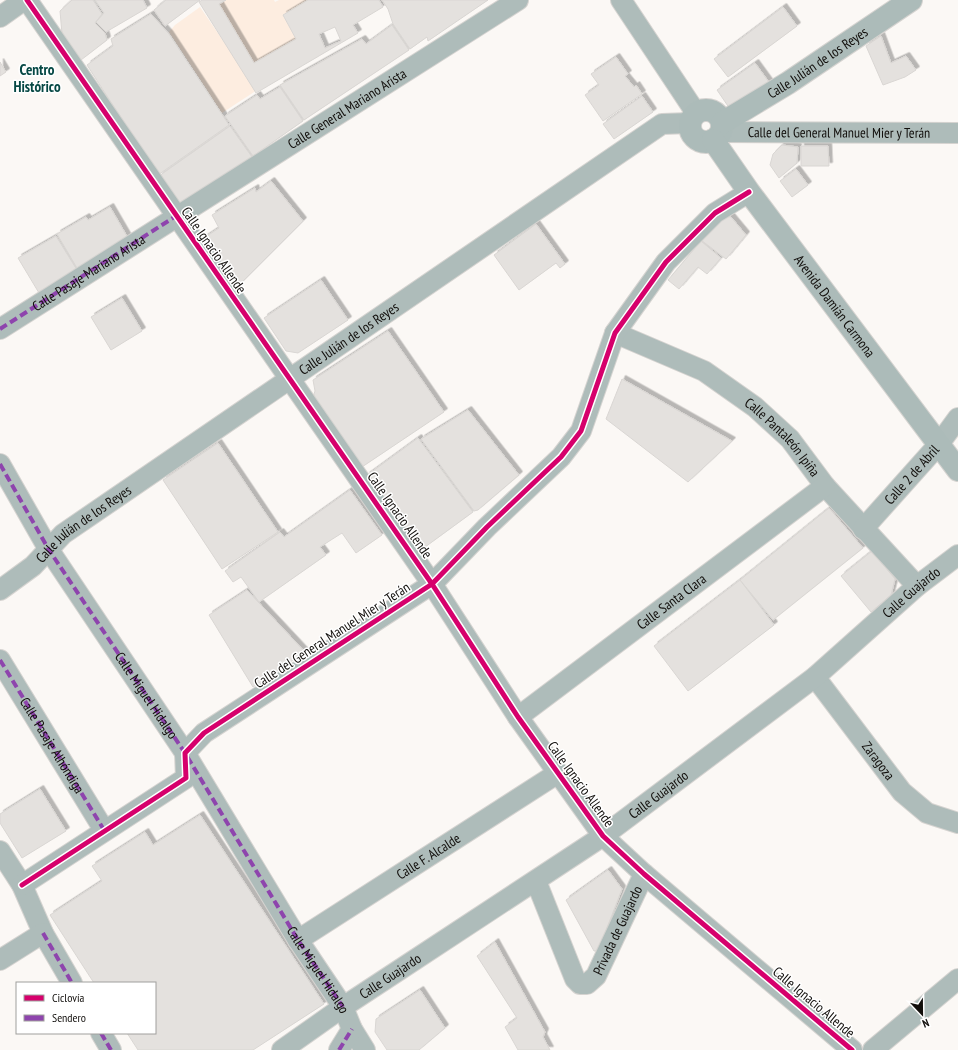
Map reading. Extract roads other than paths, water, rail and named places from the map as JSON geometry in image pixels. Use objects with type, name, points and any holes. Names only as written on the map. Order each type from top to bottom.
[{"type":"main road","name":"Calle Julián de los Reyes","points":[[718,132],[911,0]]},
{"type":"main road","name":"Avenida Damián Carmona","points":[[693,118],[700,111],[709,110],[718,114],[718,132],[749,192],[958,470]]},
{"type":"street","points":[[0,17],[26,0]]},
{"type":"street","name":"Calle Ignacio Allende","points":[[26,0],[432,584],[518,717],[603,836],[644,874],[852,1050]]},
{"type":"street","name":"Calle General Mariano Arista","points":[[176,216],[518,0]]},
{"type":"street","points":[[621,0],[693,118]]},
{"type":"street","name":"Calle Julián de los Reyes","points":[[0,590],[33,566],[63,534],[289,378],[662,124],[693,118]]},
{"type":"street","name":"Calle del General Manuel Mier y Terán","points":[[718,132],[958,133]]},
{"type":"street","name":"Calle del General Manuel Mier y Terán","points":[[185,753],[204,733],[432,584],[487,527],[561,458],[581,431],[615,333],[666,262],[715,212],[749,192]]},
{"type":"street","name":"Calle Pasaje Mariano Arista","points":[[0,329],[176,216]]},
{"type":"street","name":"Calle Pantaleón Ipiña","points":[[615,333],[704,371],[755,407],[790,439],[825,486],[917,586]]},
{"type":"street","name":"Calle 2 de Abril","points":[[863,529],[939,444],[958,418]]},
{"type":"street","name":"Calle Miguel Hidalgo","points":[[0,464],[49,550],[185,753],[298,940],[343,1007],[352,1029],[365,1050]]},
{"type":"street","name":"Calle Santa Clara","points":[[518,717],[825,486]]},
{"type":"street","name":"Calle Guajardo","points":[[282,1050],[343,1007],[603,836],[815,677],[917,586],[958,555]]},
{"type":"street","name":"Calle Pasaje Alhóndiga","points":[[0,660],[104,830]]},
{"type":"street","name":"Zaragoza","points":[[815,677],[902,792],[927,813],[958,823]]},
{"type":"street","points":[[22,885],[104,830],[186,778],[185,753]]},
{"type":"street","name":"Calle F. Alcalde","points":[[298,940],[558,773]]},
{"type":"street","points":[[0,851],[22,885],[43,933],[71,982]]},
{"type":"street","name":"Privada de Guajardo","points":[[536,881],[575,979],[580,984],[587,984],[596,976],[644,874]]},
{"type":"street","points":[[0,960],[43,933]]},
{"type":"street","points":[[873,1050],[958,979]]},
{"type":"street","points":[[339,1050],[352,1029]]},
{"type":"street","points":[[102,1034],[111,1050]]},
{"type":"district","name":"Centro Histórico","points":[[37,78]]}]
